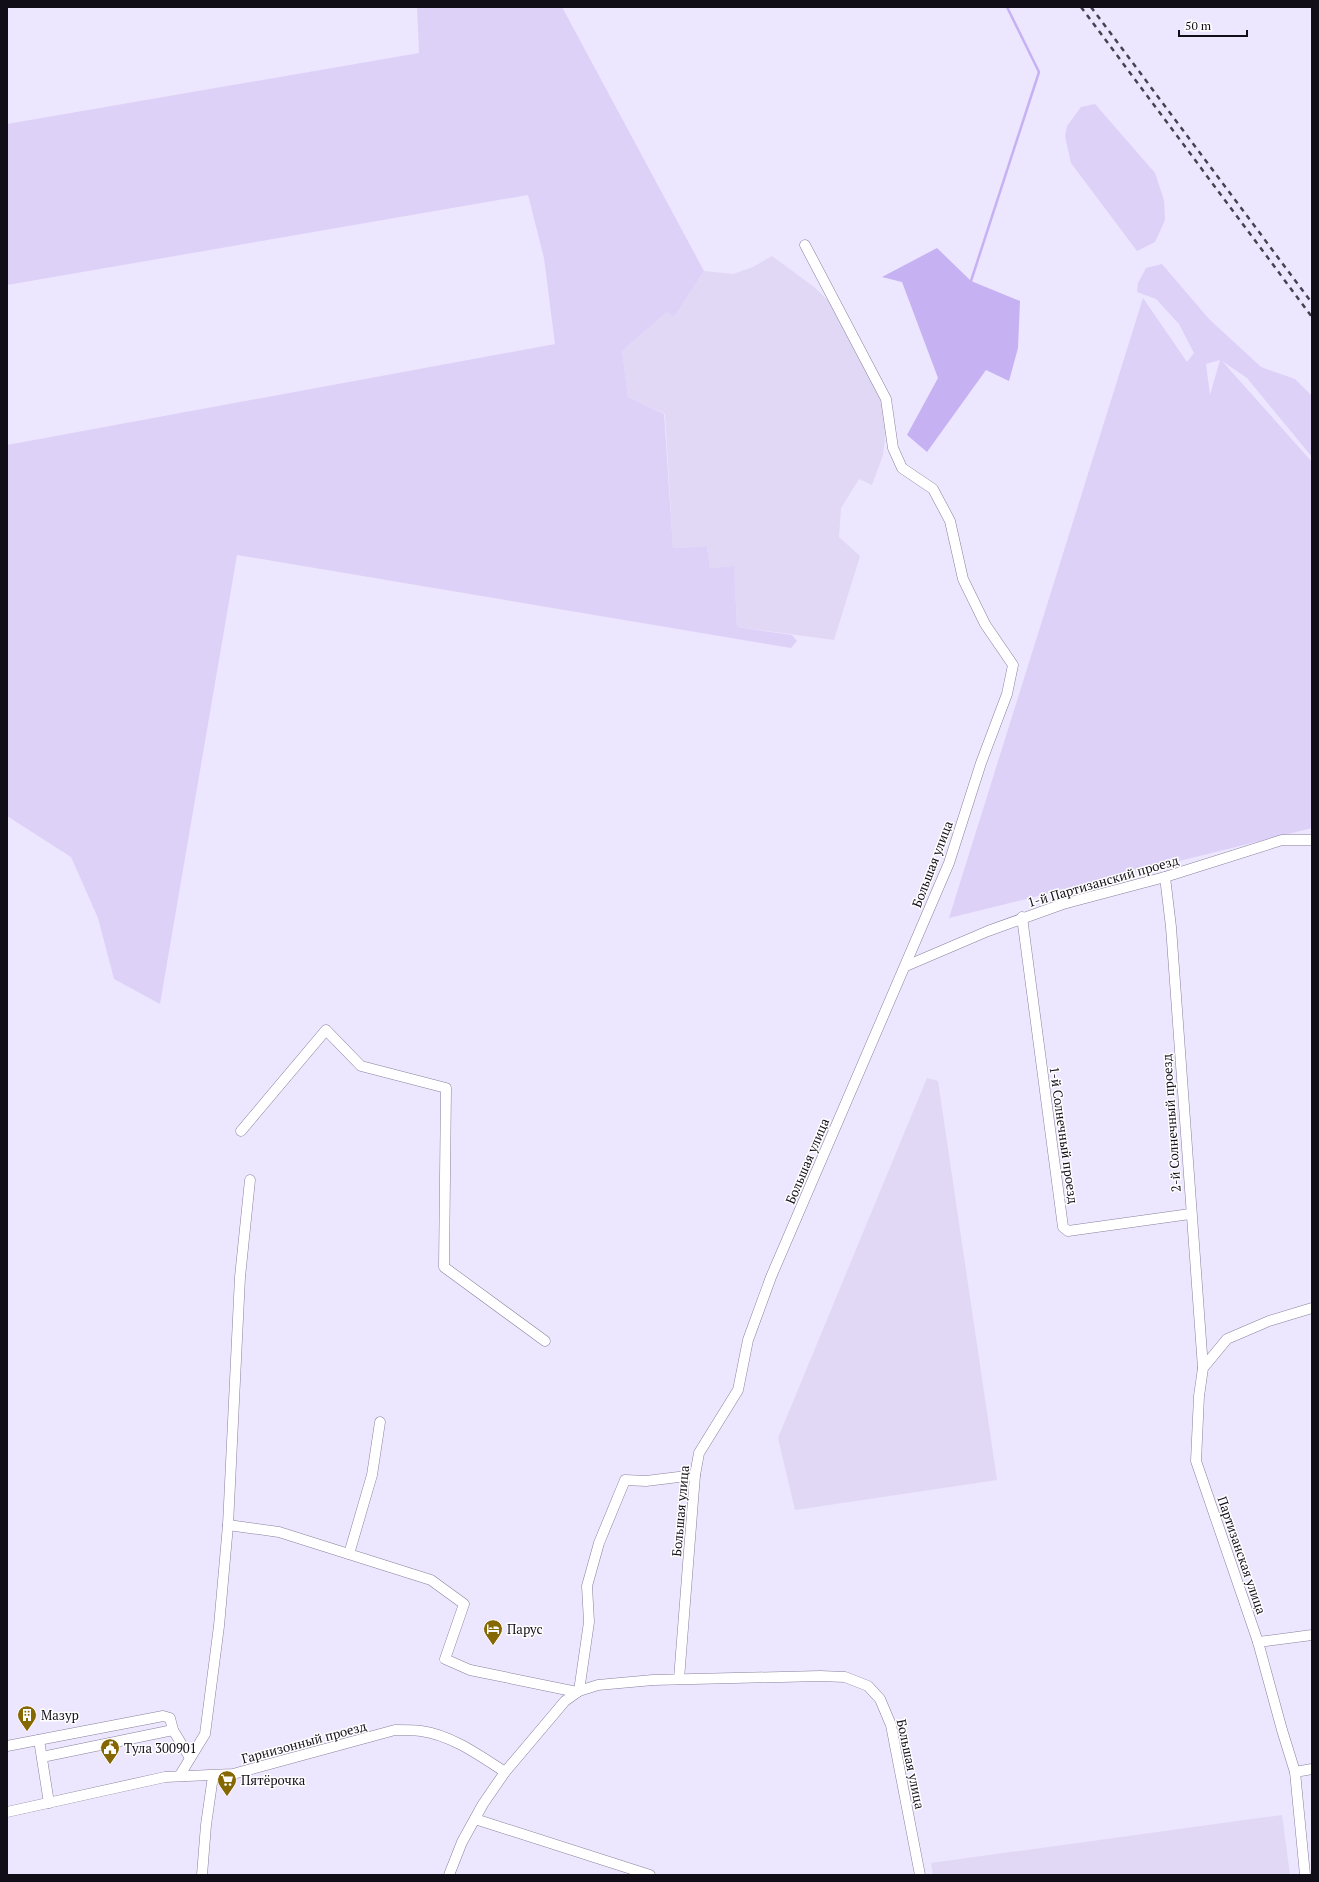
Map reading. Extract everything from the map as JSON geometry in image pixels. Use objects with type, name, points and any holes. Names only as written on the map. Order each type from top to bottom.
[{"type":"street","name":"Большая улица","points":[[680,1679],[695,1475],[699,1453],[738,1390],[748,1340],[771,1277],[906,966],[949,862],[981,763],[1007,694],[1013,665],[985,624],[963,578],[950,521],[933,488],[902,468],[893,448],[886,399],[805,245]]},
{"type":"street","name":"1-й Партизанский проезд","points":[[906,966],[1022,918],[1063,904],[1165,877],[1282,840],[1312,840]]},
{"type":"street","name":"2-й Солнечный проезд","points":[[1165,877],[1171,927],[1190,1214],[1203,1368]]},
{"type":"street","name":"1-й Солнечный проезд","points":[[1022,918],[1064,1227],[1068,1230],[1190,1214]]},
{"type":"street","points":[[241,1130],[326,1030],[362,1066],[446,1088],[444,1267],[545,1341]]},
{"type":"street","points":[[180,1775],[205,1734],[219,1626],[228,1524],[240,1277],[250,1180]]},
{"type":"street","points":[[1203,1368],[1227,1339],[1269,1321],[1312,1308]]},
{"type":"street","name":"Партизанская улица","points":[[1203,1368],[1199,1396],[1196,1461],[1258,1642],[1295,1772],[1305,1875]]},
{"type":"street","points":[[349,1554],[372,1476],[380,1422]]},
{"type":"street","points":[[228,1524],[279,1532],[431,1580],[464,1604],[445,1660],[470,1670],[578,1691],[590,1622],[587,1586],[599,1543],[625,1480],[646,1481],[695,1475]]},
{"type":"street","points":[[1258,1642],[1312,1635]]},
{"type":"street","name":"Большая улица","points":[[449,1875],[462,1842],[483,1804],[505,1772],[565,1701],[578,1691],[598,1685],[680,1679],[820,1676],[845,1677],[868,1686],[880,1699],[891,1725],[920,1875]]},
{"type":"street","points":[[7,1746],[157,1716],[170,1718],[173,1730],[190,1758]]},
{"type":"street","points":[[42,1757],[173,1730]]},
{"type":"street","name":"Гарнизонный проезд","points":[[7,1812],[164,1777],[180,1775],[213,1776],[251,1770],[395,1730],[421,1731],[441,1737],[473,1751],[505,1772]]},
{"type":"street","points":[[39,1740],[49,1803]]},
{"type":"street","points":[[1295,1772],[1312,1769]]},
{"type":"street","points":[[202,1875],[206,1825],[213,1776]]},
{"type":"street","points":[[475,1819],[650,1875]]},
{"type":"shaded area","points":[[417,7],[562,7],[704,271],[674,317],[667,312],[622,351],[628,397],[664,414],[673,548],[707,546],[710,568],[734,566],[737,627],[792,635],[797,641],[791,648],[237,555],[160,1004],[114,979],[98,918],[71,857],[7,816],[7,445],[555,344],[544,258],[528,195],[7,285],[7,124],[419,53]]},
{"type":"shaded area","points":[[1095,104],[1155,173],[1164,200],[1165,220],[1155,242],[1137,251],[1071,163],[1065,136],[1067,126],[1081,107]]},
{"type":"shaded area","points":[[937,248],[971,281],[1020,301],[1018,348],[1009,381],[986,370],[927,452],[907,435],[938,378],[902,282],[882,277]]},
{"type":"shaded area","points":[[772,256],[814,287],[836,308],[875,384],[885,410],[886,430],[883,455],[872,485],[859,479],[841,508],[839,537],[860,556],[834,640],[737,627],[734,566],[710,568],[707,546],[673,548],[665,414],[628,397],[622,351],[668,311],[674,317],[704,271],[733,274],[753,267]]},
{"type":"shaded area","points":[[1162,264],[1209,319],[1261,367],[1295,379],[1312,396],[1312,457],[1247,378],[1222,361],[1312,462],[1312,828],[949,918],[1143,298],[1187,362],[1194,353],[1179,324],[1156,299],[1137,292],[1138,283],[1146,268]],"holes":[[[1220,360],[1210,395],[1206,364]]]},
{"type":"shaded area","points":[[927,1078],[938,1081],[997,1480],[795,1510],[778,1438]]},
{"type":"shaded area","points":[[1282,1815],[1290,1875],[933,1875],[931,1863]]},
{"type":"waterway","points":[[971,281],[1039,72],[1007,7]]},
{"type":"railway","points":[[1081,7],[1312,317]]},
{"type":"railway","points":[[1091,7],[1312,303]]},
{"type":"place","name":"Парус","points":[[493,1646]]},
{"type":"place","name":"Мазур","points":[[27,1732]]},
{"type":"place","name":"Тула 300901","points":[[110,1765]]},
{"type":"place","name":"Пятёрочка","points":[[227,1797]]}]
